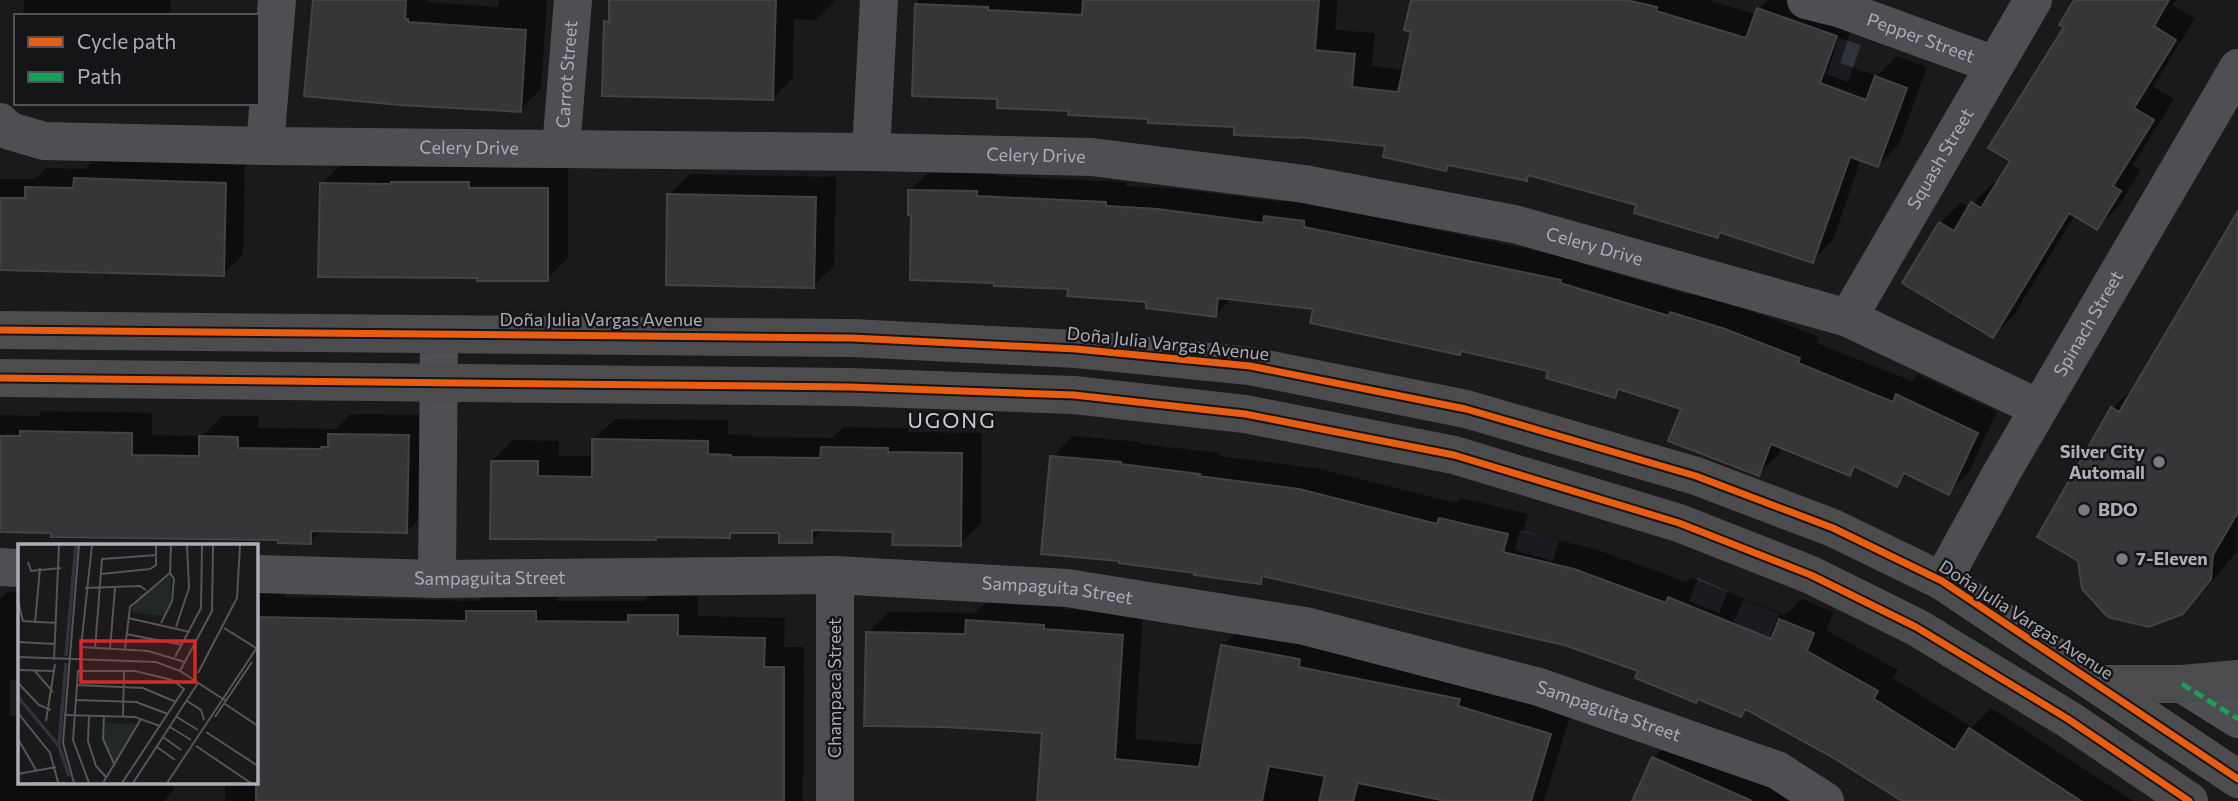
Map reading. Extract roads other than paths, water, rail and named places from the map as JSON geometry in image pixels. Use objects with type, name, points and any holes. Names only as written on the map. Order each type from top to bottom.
[{"type":"main road","name":"Doña Julia Vargas Avenue","points":[[0,330],[852,338],[1076,349],[1250,366],[1466,409],[1696,476],[1833,528],[1942,581],[2238,779]]},
{"type":"main road","points":[[0,378],[850,387],[1074,395],[1245,414],[1454,455],[1679,523],[1811,575],[1916,627],[2068,719],[2189,801]]},
{"type":"main road","points":[[2098,684],[2182,684],[2236,704]]},
{"type":"street","points":[[265,146],[276,0]]},
{"type":"street","name":"Carrot Street","points":[[561,149],[573,0]]},
{"type":"street","points":[[870,152],[879,0]]},
{"type":"street","name":"Pepper Street","points":[[1806,0],[1838,8],[1995,65]]},
{"type":"street","name":"Squash Street","points":[[1848,317],[2034,0]]},
{"type":"street","name":"Spinach Street","points":[[1942,581],[2039,408],[2238,68]]},
{"type":"street","name":"Celery Drive","points":[[0,122],[10,131],[44,141],[1092,157],[1304,184],[1514,224],[1848,317],[2039,408]]},
{"type":"street","points":[[437,579],[439,335]]},
{"type":"street","points":[[0,567],[18,568]]},
{"type":"street","name":"Sampaguita Street","points":[[257,574],[437,579],[835,575],[1067,588],[1305,626],[1539,687],[1777,770],[1825,801]]},
{"type":"street","name":"Champaca Street","points":[[835,575],[835,801]]},
{"type":"street","points":[[2200,755],[2236,704]]},
{"type":"place","name":"Silver City Automall","points":[[2159,462]]},
{"type":"place","name":"BDO","points":[[2084,510]]},
{"type":"place","name":"7-Eleven","points":[[2122,559]]},
{"type":"district","name":"UGONG","points":[[952,421]]}]
